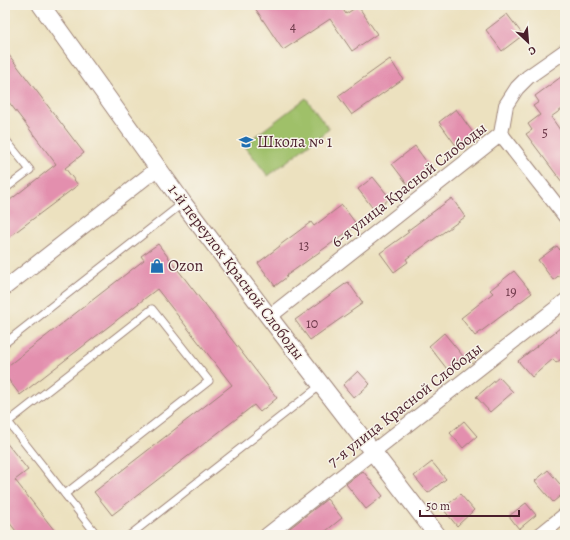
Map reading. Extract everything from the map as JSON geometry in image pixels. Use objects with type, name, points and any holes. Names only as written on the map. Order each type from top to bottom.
[{"type":"street","name":"1-й переулок Красной Слободы","points":[[41,5],[183,203],[437,535]]},
{"type":"street","name":"6-я улица Красной Слободы","points":[[269,317],[501,134],[506,105],[517,88],[528,77],[565,51]]},
{"type":"street","points":[[501,134],[565,216]]},
{"type":"street","points":[[5,288],[158,168]]},
{"type":"street","name":"7-я улица Красной Слободы","points":[[267,535],[565,301]]},
{"type":"street","points":[[540,535],[565,515]]},
{"type":"lane","points":[[5,139],[30,170],[5,190]]},
{"type":"lane","points":[[5,343],[183,203]]},
{"type":"lane","points":[[65,494],[209,381],[152,309],[6,420],[97,535]]},
{"type":"lane","points":[[130,535],[321,385]]},
{"type":"green space","points":[[306,98],[329,129],[268,176],[244,145]]},
{"type":"building","points":[[253,5],[340,5],[346,14],[358,6],[377,34],[352,51],[330,19],[283,50]]},
{"type":"building","points":[[507,14],[523,35],[502,51],[486,30]]},
{"type":"building","points":[[5,50],[84,153],[65,168],[78,185],[5,240],[5,204],[56,164],[5,97]]},
{"type":"building","points":[[390,59],[403,79],[352,115],[338,96]]},
{"type":"building","points":[[565,74],[565,107],[551,117],[565,137],[565,186],[526,134],[532,130],[528,124],[540,115],[533,106],[539,102],[535,96]]},
{"type":"building","points":[[456,109],[474,134],[457,147],[439,122]]},
{"type":"building","points":[[415,146],[431,168],[408,185],[392,164]]},
{"type":"building","points":[[373,177],[390,198],[375,211],[358,189]]},
{"type":"building","points":[[452,198],[465,217],[406,259],[408,262],[394,272],[380,253]]},
{"type":"building","points":[[342,205],[357,225],[286,276],[287,277],[275,286],[258,263],[311,222],[314,226]]},
{"type":"building","points":[[158,244],[277,398],[260,412],[254,405],[112,515],[94,492],[232,385],[157,289],[20,395],[5,375],[5,368],[144,260],[141,256]]},
{"type":"building","points":[[557,246],[565,257],[565,271],[553,280],[538,260]]},
{"type":"building","points":[[514,271],[532,293],[475,336],[461,318],[493,293],[490,290]]},
{"type":"building","points":[[348,282],[363,303],[310,340],[295,320]]},
{"type":"building","points":[[565,324],[565,356],[556,363],[553,359],[532,377],[518,361]]},
{"type":"building","points":[[444,333],[463,356],[447,369],[429,346]]},
{"type":"building","points":[[358,371],[370,384],[354,398],[343,385]]},
{"type":"building","points":[[499,377],[513,392],[490,412],[476,397]]},
{"type":"building","points":[[464,421],[477,436],[463,448],[450,433]]},
{"type":"building","points":[[5,441],[28,470],[15,480],[58,535],[19,535],[5,517]]},
{"type":"building","points":[[432,462],[446,479],[428,493],[414,476]]},
{"type":"building","points":[[548,470],[565,490],[565,492],[553,502],[535,481]]},
{"type":"building","points":[[363,471],[383,496],[366,509],[346,484]]},
{"type":"building","points":[[460,494],[474,510],[457,526],[443,509]]},
{"type":"building","points":[[327,499],[342,518],[321,535],[281,535]]},
{"type":"building","points":[[526,503],[536,515],[519,529],[509,516]]},
{"type":"place","name":"Школа № 1","points":[[246,142]]},
{"type":"place","name":"Ozon","points":[[157,266]]}]
